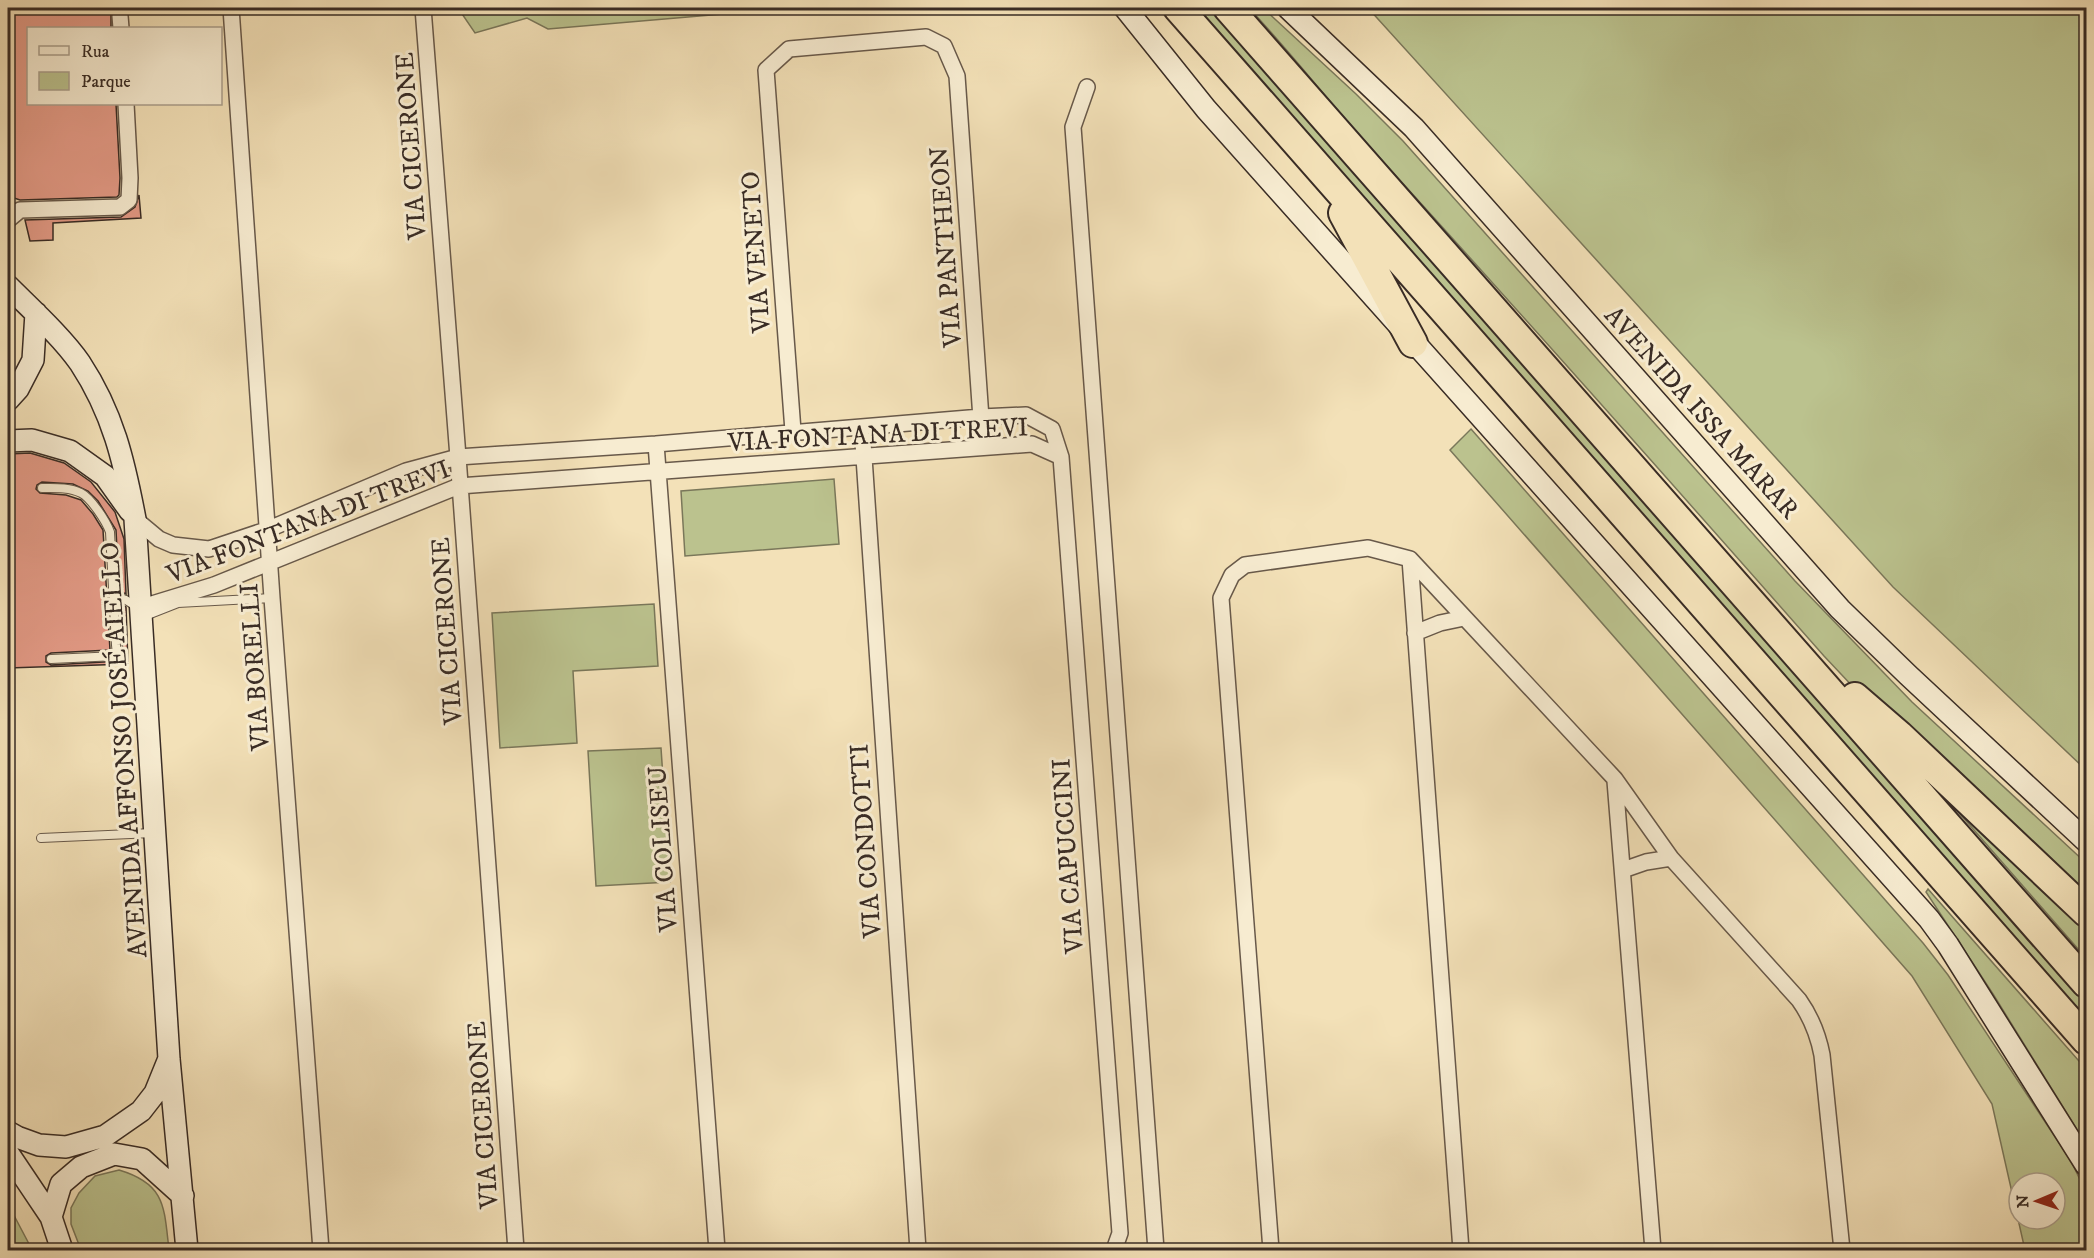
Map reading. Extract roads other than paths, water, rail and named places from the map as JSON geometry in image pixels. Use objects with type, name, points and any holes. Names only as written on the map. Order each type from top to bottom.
[{"type":"highway","points":[[1178,8],[2086,1041]]},
{"type":"highway","points":[[1228,8],[2086,983]]},
{"type":"highway","points":[[1319,169],[1413,343]]},
{"type":"highway","points":[[1781,635],[1899,735],[2086,912]]},
{"type":"street","name":"VIA BORELLI","points":[[231,8],[321,1251]]},
{"type":"street","name":"VIA CICERONE","points":[[423,8],[516,1251]]},
{"type":"street","points":[[1125,8],[1206,109],[1929,919],[2086,1165]]},
{"type":"street","name":"AVENIDA ISSA MARAR","points":[[1288,8],[1414,128],[1840,609],[2086,841]]},
{"type":"street","name":"VIA PANTHEON","points":[[766,70],[789,49],[926,37],[944,46],[957,76],[983,447]]},
{"type":"street","name":"VIA VENETO","points":[[766,70],[793,431]]},
{"type":"street","points":[[1087,87],[1074,127],[1156,1251]]},
{"type":"street","points":[[8,220],[14,206],[120,207],[129,200],[126,105]]},
{"type":"street","name":"AVENIDA AFFONSO JOSÉ AIELLO","points":[[8,286],[36,313],[79,362],[106,410],[122,454],[135,519],[169,1059],[187,1251]]},
{"type":"street","points":[[8,400],[18,389],[33,360],[36,313]]},
{"type":"street","name":"VIA FONTANA DI TREVI","points":[[135,519],[159,540],[173,545],[209,549],[268,529],[406,471],[458,457],[656,444],[981,417],[1026,416],[1052,429],[1060,457]]},
{"type":"street","name":"VIA CONDOTTI","points":[[861,428],[918,1251]]},
{"type":"street","points":[[8,441],[32,440],[70,451],[105,476],[135,519]]},
{"type":"street","name":"VIA COLISEU","points":[[656,444],[717,1251]]},
{"type":"street","name":"VIA FONTANA DI TREVI","points":[[141,613],[152,604],[214,585],[459,486],[1032,444],[1060,457]]},
{"type":"street","name":"VIA CAPUCCINI","points":[[1060,457],[1120,1233],[1114,1251]]},
{"type":"street","points":[[1271,1251],[1221,598],[1232,575],[1245,565],[1368,548],[1383,550],[1410,559],[1615,779],[1671,858],[1799,1000],[1814,1026],[1822,1055],[1842,1251]]},
{"type":"street","points":[[1410,559],[1461,1251]]},
{"type":"street","points":[[1415,633],[1440,623],[1464,618]]},
{"type":"street","points":[[1615,779],[1653,1251]]},
{"type":"street","points":[[1623,870],[1646,862],[1671,858]]},
{"type":"street","points":[[8,1132],[39,1145],[66,1147],[105,1136],[141,1111],[155,1093],[169,1059]]},
{"type":"street","points":[[8,1153],[51,1217],[62,1251]]},
{"type":"street","points":[[51,1217],[61,1184],[81,1167],[114,1154],[142,1159],[183,1196]]},
{"type":"lane","points":[[42,488],[62,488],[82,493],[106,522],[110,532],[114,596],[117,657],[51,659]]},
{"type":"lane","points":[[114,596],[126,600],[141,613],[178,603],[272,598]]},
{"type":"lane","points":[[41,838],[155,833]]}]
